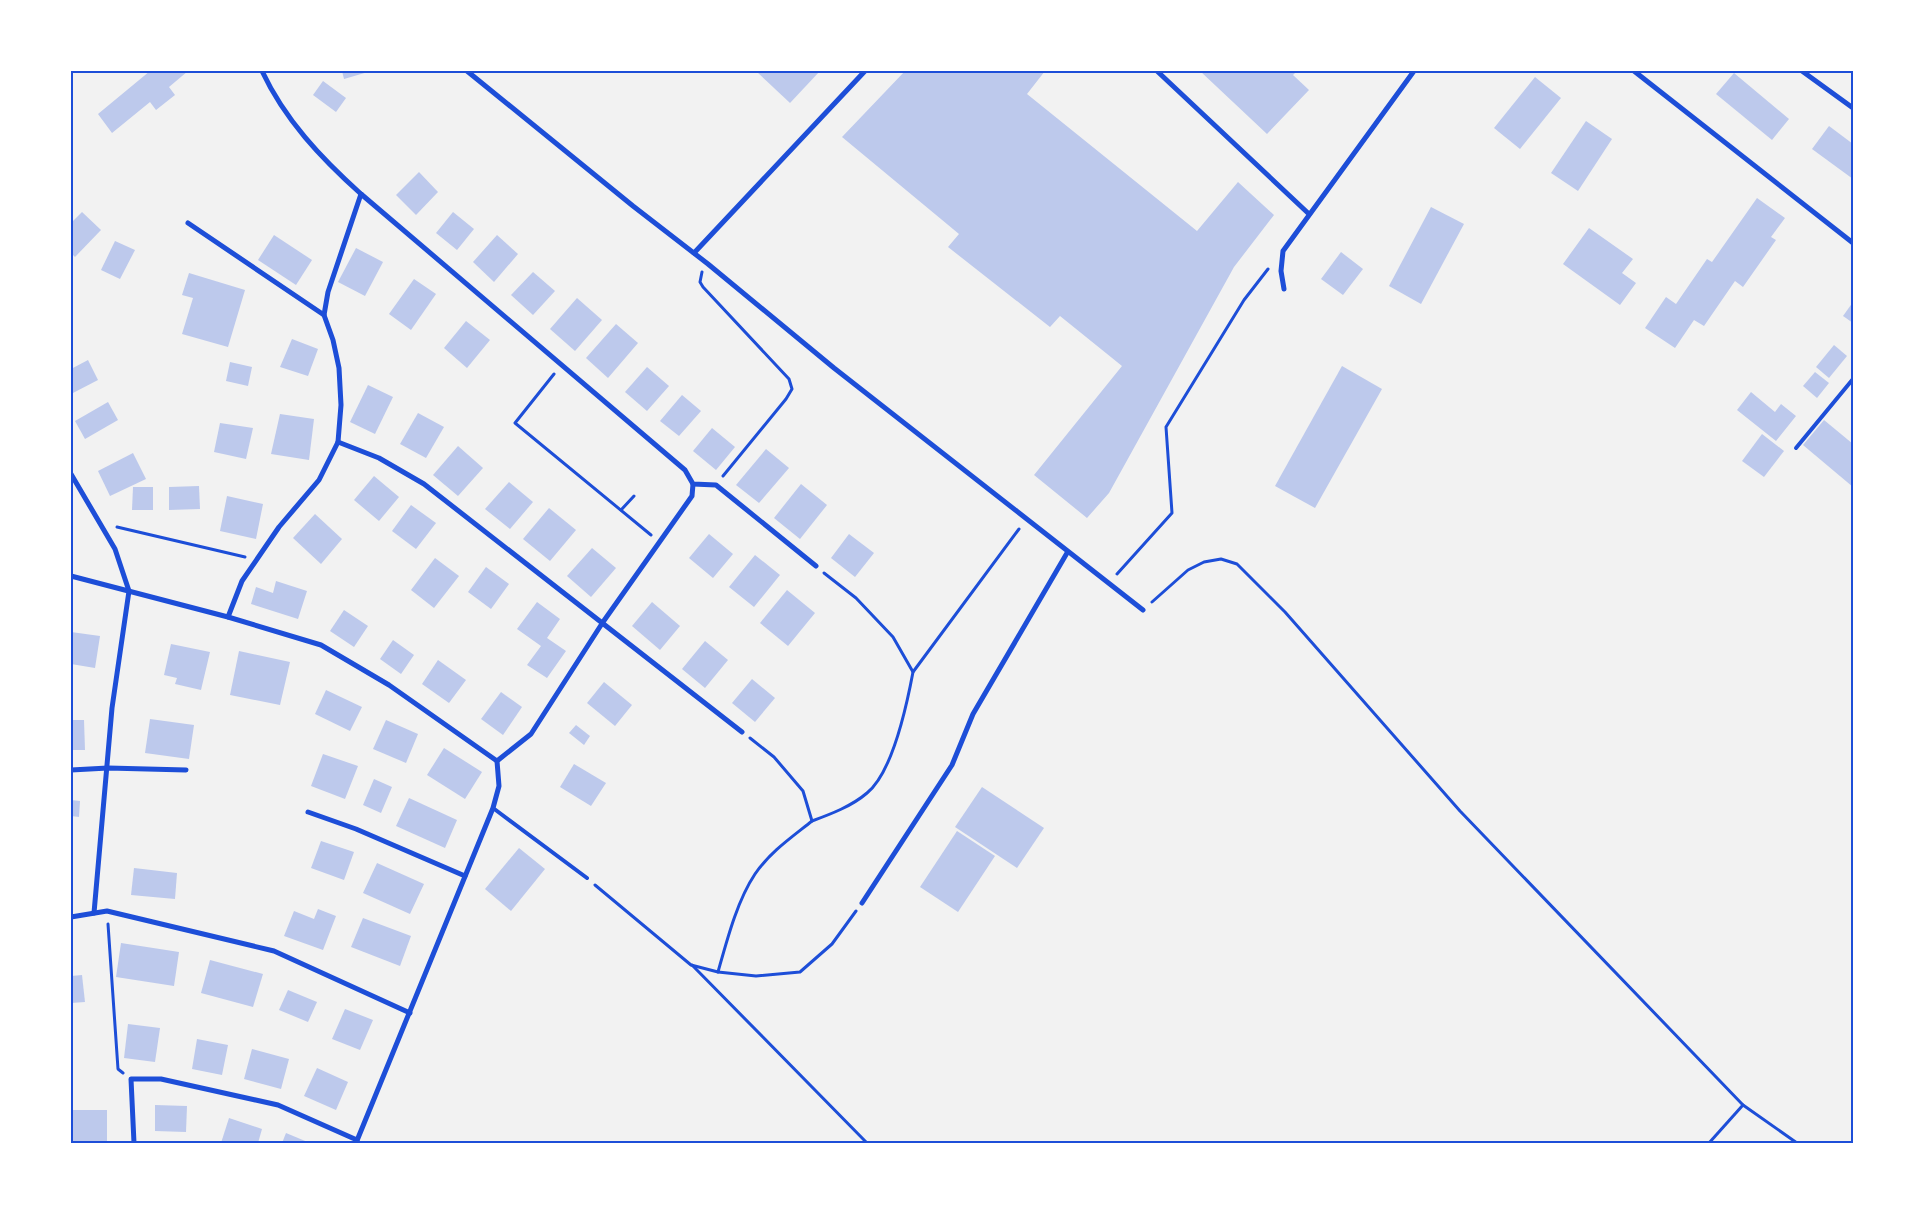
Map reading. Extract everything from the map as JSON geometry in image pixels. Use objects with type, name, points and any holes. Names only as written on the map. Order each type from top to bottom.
[{"type":"street","points":[[262,71],[292,122],[325,162],[685,470],[693,484],[692,496],[603,622],[531,734],[497,761]]},
{"type":"street","points":[[467,71],[708,264],[834,368],[1143,610]]},
{"type":"street","points":[[694,253],[866,71]]},
{"type":"street","points":[[1158,71],[1309,214]]},
{"type":"street","points":[[1284,289],[1281,271],[1283,251],[1414,71]]},
{"type":"street","points":[[1634,71],[1853,243]]},
{"type":"street","points":[[1802,71],[1853,108]]},
{"type":"street","points":[[228,617],[242,581],[255,560],[319,480],[338,442],[341,404],[339,368],[333,340],[324,315],[328,292],[361,194]]},
{"type":"street","points":[[188,223],[324,315]]},
{"type":"street","points":[[338,442],[379,458],[424,484],[742,732]]},
{"type":"street","points":[[71,474],[115,549],[129,592],[112,708],[94,913]]},
{"type":"street","points":[[693,484],[716,485],[816,566]]},
{"type":"street","points":[[862,902],[952,765],[978,706],[1067,552]]},
{"type":"street","points":[[71,576],[228,617],[321,645],[389,685],[497,761]]},
{"type":"street","points":[[134,1143],[131,1080],[161,1079],[278,1105],[357,1141],[493,808],[499,786],[497,761]]},
{"type":"street","points":[[71,770],[108,768],[186,770]]},
{"type":"street","points":[[308,812],[356,829],[465,876]]},
{"type":"street","points":[[71,917],[106,911],[274,951],[410,1013]]},
{"type":"lane","points":[[1796,448],[1853,379]]},
{"type":"lane","points":[[493,808],[586,878]]},
{"type":"path","points":[[1108,584],[1172,513],[1166,427],[1244,300],[1283,251]]},
{"type":"path","points":[[708,264],[700,276],[700,282],[789,379],[792,390],[716,485]]},
{"type":"path","points":[[562,365],[515,423],[660,542]]},
{"type":"path","points":[[621,510],[634,496]]},
{"type":"path","points":[[718,972],[730,930],[755,874],[778,848],[812,821],[836,812],[868,793],[887,766],[908,700],[912,672],[1026,520]]},
{"type":"path","points":[[101,523],[255,560]]},
{"type":"path","points":[[1143,610],[1188,570],[1204,562],[1221,559],[1237,564],[1285,612],[1460,811],[1742,1105],[1797,1143]]},
{"type":"path","points":[[816,566],[856,598],[893,637],[912,672]]},
{"type":"path","points":[[742,732],[774,757],[803,791],[812,821]]},
{"type":"path","points":[[586,878],[691,965],[867,1143]]},
{"type":"path","points":[[691,965],[718,972],[756,976],[775,976],[800,972],[832,944],[862,902]]},
{"type":"path","points":[[106,911],[118,1068],[131,1080]]},
{"type":"path","points":[[1709,1143],[1742,1105]]},
{"type":"building","points":[[150,71],[188,71],[169,87],[175,95],[156,110],[150,102],[112,133],[98,114]]},
{"type":"building","points":[[342,71],[368,71],[368,72],[344,79]]},
{"type":"building","points":[[756,71],[820,71],[790,103]]},
{"type":"building","points":[[905,71],[1045,71],[1027,94],[1197,231],[1238,182],[1274,215],[1234,267],[1109,493],[1087,518],[1034,475],[1122,366],[1060,316],[1050,327],[948,247],[959,234],[842,137]]},
{"type":"building","points":[[1200,71],[1297,71],[1293,75],[1309,90],[1267,134]]},
{"type":"building","points":[[1734,73],[1789,119],[1772,140],[1716,94]]},
{"type":"building","points":[[1535,77],[1561,98],[1520,149],[1494,128]]},
{"type":"building","points":[[323,81],[346,98],[336,112],[313,95]]},
{"type":"building","points":[[1586,121],[1612,139],[1578,191],[1551,173]]},
{"type":"building","points":[[1829,126],[1853,144],[1853,179],[1812,149]]},
{"type":"building","points":[[419,172],[438,192],[416,215],[396,195]]},
{"type":"building","points":[[1757,198],[1785,218],[1771,237],[1776,240],[1743,287],[1735,281],[1704,326],[1694,320],[1675,348],[1645,328],[1666,297],[1676,304],[1707,259],[1712,262]]},
{"type":"building","points":[[1431,207],[1464,224],[1421,304],[1389,286]]},
{"type":"building","points":[[82,212],[101,230],[75,257],[71,253],[71,223]]},
{"type":"building","points":[[453,212],[474,229],[457,250],[436,233]]},
{"type":"building","points":[[1589,228],[1633,259],[1622,273],[1636,283],[1620,305],[1563,264]]},
{"type":"building","points":[[274,235],[312,260],[296,285],[258,260]]},
{"type":"building","points":[[497,235],[518,254],[494,282],[473,262]]},
{"type":"building","points":[[115,241],[135,250],[120,279],[101,270]]},
{"type":"building","points":[[356,248],[383,262],[365,296],[338,282]]},
{"type":"building","points":[[1341,252],[1363,269],[1343,295],[1321,279]]},
{"type":"building","points":[[533,272],[555,291],[533,315],[511,295]]},
{"type":"building","points":[[189,273],[245,290],[228,347],[182,334],[193,298],[182,295]]},
{"type":"building","points":[[414,279],[436,294],[411,330],[389,314]]},
{"type":"building","points":[[577,298],[602,320],[575,351],[550,329]]},
{"type":"building","points":[[1853,302],[1853,323],[1843,316]]},
{"type":"building","points":[[466,321],[490,340],[467,368],[444,348]]},
{"type":"building","points":[[616,324],[638,343],[608,378],[586,358]]},
{"type":"building","points":[[292,339],[318,349],[308,376],[280,367]]},
{"type":"building","points":[[1834,345],[1847,356],[1829,378],[1816,367]]},
{"type":"building","points":[[88,360],[98,380],[71,394],[71,369]]},
{"type":"building","points":[[230,362],[252,367],[248,386],[226,381]]},
{"type":"building","points":[[1342,366],[1382,389],[1315,508],[1275,486]]},
{"type":"building","points":[[647,367],[669,386],[647,411],[625,392]]},
{"type":"building","points":[[1815,372],[1829,383],[1817,398],[1803,386]]},
{"type":"building","points":[[368,385],[393,397],[375,434],[350,422]]},
{"type":"building","points":[[1751,392],[1775,412],[1781,404],[1796,416],[1776,441],[1737,410]]},
{"type":"building","points":[[682,395],[701,411],[679,436],[660,421]]},
{"type":"building","points":[[108,402],[118,420],[85,439],[75,421]]},
{"type":"building","points":[[418,413],[444,427],[426,458],[400,444]]},
{"type":"building","points":[[280,414],[314,419],[309,460],[271,454]]},
{"type":"building","points":[[1824,420],[1853,444],[1853,487],[1803,445]]},
{"type":"building","points":[[220,423],[253,428],[246,459],[214,452]]},
{"type":"building","points":[[712,428],[735,447],[716,470],[693,451]]},
{"type":"building","points":[[1762,434],[1784,451],[1764,477],[1742,461]]},
{"type":"building","points":[[458,446],[483,468],[458,496],[433,475]]},
{"type":"building","points":[[766,449],[789,468],[759,503],[736,485]]},
{"type":"building","points":[[133,453],[146,479],[110,496],[98,471]]},
{"type":"building","points":[[374,476],[399,497],[379,521],[354,500]]},
{"type":"building","points":[[509,482],[533,502],[510,529],[485,509]]},
{"type":"building","points":[[801,484],[827,505],[800,539],[774,518]]},
{"type":"building","points":[[199,486],[200,509],[169,510],[169,487]]},
{"type":"building","points":[[133,487],[153,487],[153,510],[132,510]]},
{"type":"building","points":[[227,496],[263,504],[256,539],[220,531]]},
{"type":"building","points":[[411,505],[436,523],[416,549],[392,531]]},
{"type":"building","points":[[549,508],[576,530],[550,561],[523,539]]},
{"type":"building","points":[[315,514],[342,539],[321,564],[293,538]]},
{"type":"building","points":[[709,534],[733,554],[713,578],[689,558]]},
{"type":"building","points":[[849,534],[874,553],[855,577],[831,558]]},
{"type":"building","points":[[592,548],[616,568],[591,597],[567,576]]},
{"type":"building","points":[[755,555],[780,575],[754,607],[729,587]]},
{"type":"building","points":[[435,558],[459,576],[434,608],[411,590]]},
{"type":"building","points":[[486,567],[509,584],[491,609],[468,592]]},
{"type":"building","points":[[276,581],[307,591],[298,619],[251,604],[256,587],[273,593]]},
{"type":"building","points":[[787,590],[815,613],[788,646],[760,623]]},
{"type":"building","points":[[537,602],[560,619],[547,638],[566,651],[547,678],[527,665],[541,646],[517,629]]},
{"type":"building","points":[[652,602],[680,626],[660,650],[632,626]]},
{"type":"building","points":[[344,610],[368,626],[354,647],[330,631]]},
{"type":"building","points":[[71,632],[100,636],[95,668],[71,664]]},
{"type":"building","points":[[393,640],[414,655],[401,674],[380,659]]},
{"type":"building","points":[[705,641],[728,660],[705,688],[682,669]]},
{"type":"building","points":[[171,644],[210,652],[201,690],[175,684],[177,678],[164,675]]},
{"type":"building","points":[[239,651],[290,662],[280,705],[230,695]]},
{"type":"building","points":[[438,660],[466,680],[449,703],[422,684]]},
{"type":"building","points":[[752,679],[775,698],[755,722],[732,703]]},
{"type":"building","points":[[604,682],[632,705],[615,726],[587,703]]},
{"type":"building","points":[[326,690],[362,707],[350,731],[315,714]]},
{"type":"building","points":[[501,692],[522,707],[503,735],[481,719]]},
{"type":"building","points":[[150,719],[194,725],[189,759],[145,753]]},
{"type":"building","points":[[71,720],[84,720],[85,750],[71,750]]},
{"type":"building","points":[[386,720],[418,734],[406,763],[373,749]]},
{"type":"building","points":[[576,725],[590,736],[584,745],[569,733]]},
{"type":"building","points":[[444,748],[482,772],[465,799],[427,775]]},
{"type":"building","points":[[323,754],[358,766],[345,799],[311,786]]},
{"type":"building","points":[[574,764],[606,783],[591,806],[560,787]]},
{"type":"building","points":[[374,779],[392,787],[381,813],[363,805]]},
{"type":"building","points":[[982,787],[1044,828],[1017,868],[955,827]]},
{"type":"building","points":[[409,798],[457,820],[445,848],[396,826]]},
{"type":"building","points":[[71,800],[80,801],[79,817],[71,816]]},
{"type":"building","points":[[957,831],[995,856],[958,912],[920,887]]},
{"type":"building","points":[[321,841],[354,852],[344,880],[311,868]]},
{"type":"building","points":[[519,848],[545,869],[511,911],[485,889]]},
{"type":"building","points":[[377,863],[424,884],[410,914],[363,893]]},
{"type":"building","points":[[134,868],[177,873],[175,899],[131,895]]},
{"type":"building","points":[[318,909],[336,916],[323,950],[284,936],[294,911],[314,919]]},
{"type":"building","points":[[363,918],[411,936],[400,966],[351,947]]},
{"type":"building","points":[[121,943],[179,952],[174,986],[116,977]]},
{"type":"building","points":[[210,960],[263,974],[253,1007],[201,993]]},
{"type":"building","points":[[82,975],[85,1002],[71,1003],[71,976]]},
{"type":"building","points":[[288,990],[317,1002],[308,1022],[279,1010]]},
{"type":"building","points":[[345,1009],[373,1020],[360,1050],[332,1039]]},
{"type":"building","points":[[128,1024],[160,1028],[155,1062],[124,1058]]},
{"type":"building","points":[[197,1039],[228,1045],[222,1075],[192,1069]]},
{"type":"building","points":[[252,1049],[289,1059],[281,1089],[244,1079]]},
{"type":"building","points":[[317,1068],[348,1082],[336,1110],[304,1096]]},
{"type":"building","points":[[155,1105],[187,1106],[186,1132],[155,1131]]},
{"type":"building","points":[[71,1110],[107,1110],[107,1143],[71,1143]]},
{"type":"building","points":[[229,1118],[262,1129],[258,1143],[221,1143]]},
{"type":"building","points":[[286,1133],[310,1143],[282,1143]]}]
